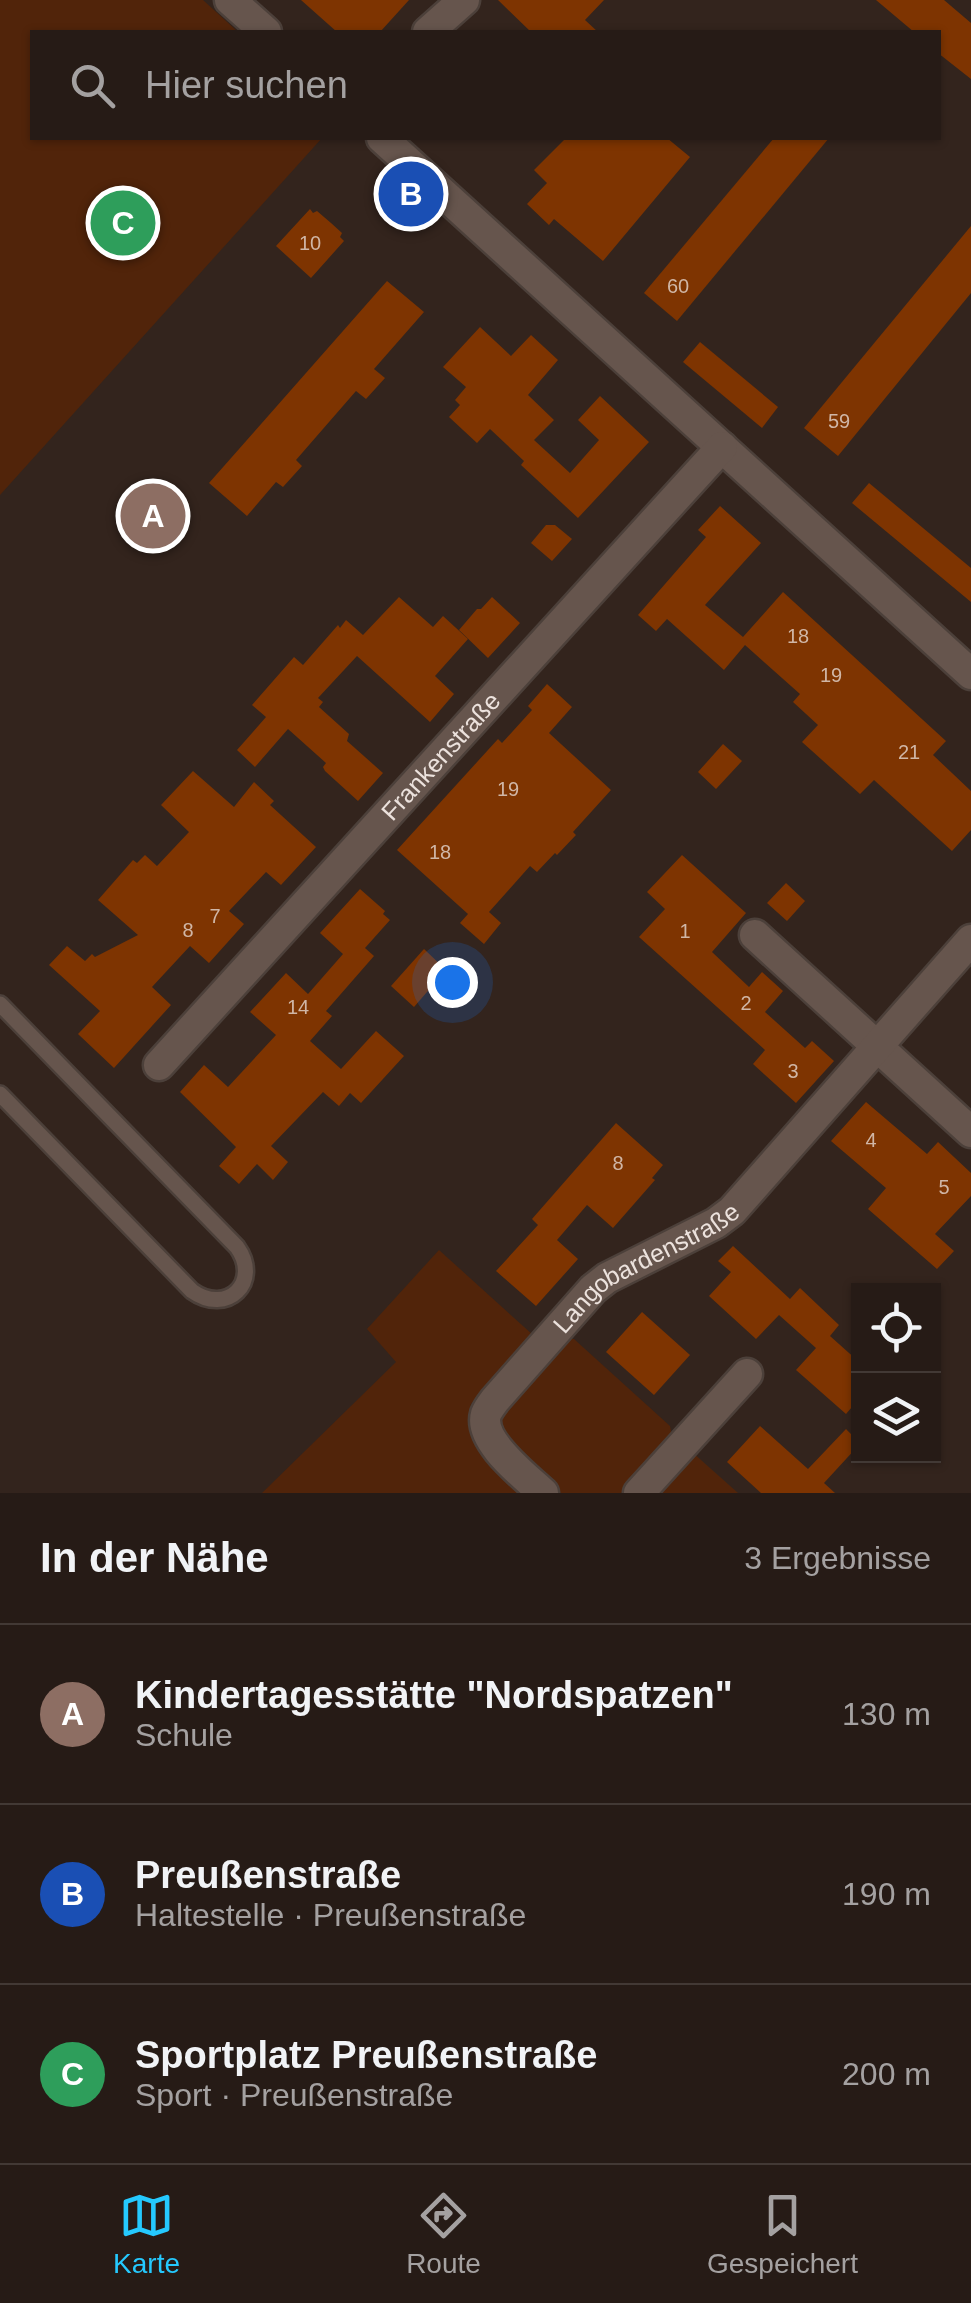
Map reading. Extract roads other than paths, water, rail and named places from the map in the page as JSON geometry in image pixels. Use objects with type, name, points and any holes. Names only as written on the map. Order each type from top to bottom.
[{"type":"street","points":[[230,0],[264,30]]},
{"type":"street","points":[[430,30],[464,0]]},
{"type":"street","points":[[384,140],[971,674]]},
{"type":"street","name":"Frankenstraße","points":[[159,1065],[722,447]]},
{"type":"street","points":[[755,935],[971,1132]]},
{"type":"street","name":"Langobardenstraße","points":[[543,1493],[493,1444],[486,1432],[486,1415],[495,1400],[593,1289],[732,1211],[971,940]]},
{"type":"street","points":[[639,1493],[747,1374]]},
{"type":"lane","points":[[0,1004],[238,1247],[246,1266],[246,1278],[240,1288],[223,1300],[212,1300],[192,1291],[0,1094]]},
{"type":"place","name":"Preußenstraße","points":[[411,194]]},
{"type":"place","name":"Sportplatz Preußenstraße","points":[[123,223]]},
{"type":"place","name":"Kindertagesstätte \"Nordspatzen\"","points":[[153,516]]}]
